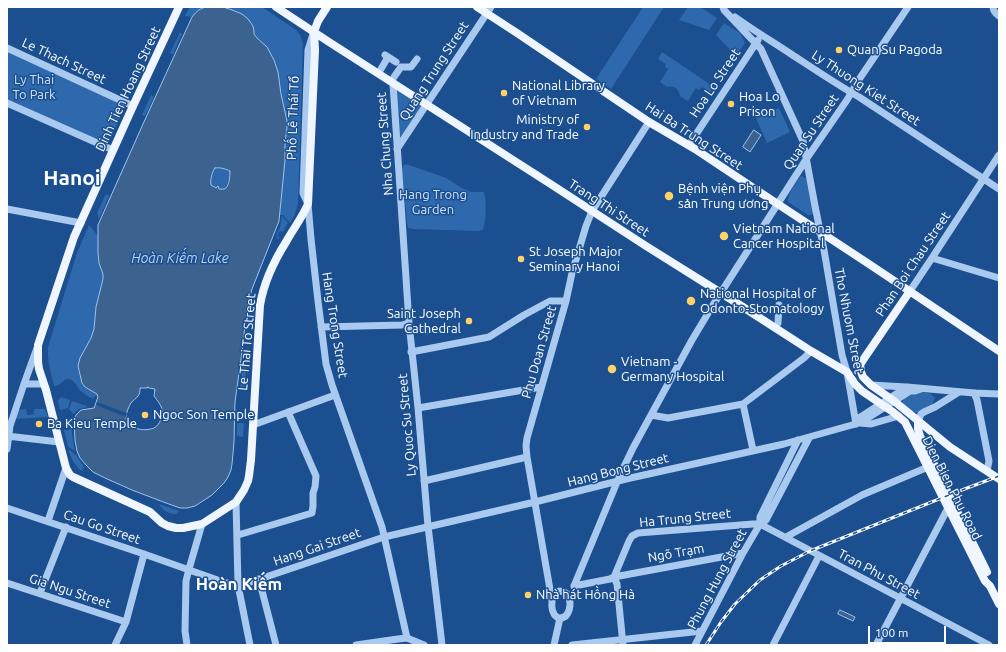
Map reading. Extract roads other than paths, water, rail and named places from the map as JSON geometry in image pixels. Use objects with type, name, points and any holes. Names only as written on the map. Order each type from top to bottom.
[{"type":"main road","name":"Dinh Tien Hoang Street","points":[[66,468],[38,362],[38,345],[71,245],[179,7]]},
{"type":"main road","name":"Trang Thi Street","points":[[276,7],[314,32],[394,80],[427,105],[646,246],[811,351],[847,372],[862,391],[884,405]]},
{"type":"main road","points":[[314,32],[318,21],[327,7]]},
{"type":"main road","name":"Hai Ba Trung Street","points":[[476,7],[489,10],[649,122],[688,145],[999,351]]},
{"type":"main road","name":"Le Thai To Street","points":[[202,524],[236,502],[244,490],[249,476],[254,425],[259,317],[262,294],[268,275],[278,255],[303,215],[308,204],[316,50],[314,32]]},
{"type":"main road","name":"Phan Boi Chau Street","points":[[871,385],[863,377],[860,365],[910,291]]},
{"type":"main road","points":[[871,385],[950,447],[999,479]]},
{"type":"main road","name":"Dien Bien Phu Road","points":[[884,405],[905,422],[985,581],[990,586],[999,604]]},
{"type":"main road","name":"Dien Bien Phu Road","points":[[918,421],[920,436],[990,579],[990,586]]},
{"type":"main road","points":[[66,468],[73,477],[150,512],[168,526],[183,528],[202,524]]},
{"type":"street","name":"Quan Su Street","points":[[574,586],[633,448],[692,340],[807,158],[908,7]]},
{"type":"street","name":"Ly Thuong Kiet Street","points":[[724,8],[761,35],[840,87],[999,189]]},
{"type":"street","name":"Tho Nhuom Street","points":[[724,8],[761,50],[803,141],[842,355],[858,423]]},
{"type":"street","points":[[993,8],[995,13],[999,16]]},
{"type":"street","name":"Quang Trung Street","points":[[397,149],[489,10]]},
{"type":"street","name":"Hoa Lo Street","points":[[688,145],[761,35]]},
{"type":"street","name":"Le Thach Street","points":[[7,48],[133,106]]},
{"type":"street","points":[[381,68],[386,56],[396,62]]},
{"type":"street","points":[[394,80],[401,67],[411,67],[417,59]]},
{"type":"street","name":"Nha Chung Street","points":[[394,80],[397,149],[409,322]]},
{"type":"street","points":[[7,103],[113,150]]},
{"type":"street","name":"Phu Doan Street","points":[[552,601],[527,457],[527,438],[586,226],[592,211],[649,122]]},
{"type":"street","name":"Phan Boi Chau Street","points":[[910,291],[999,155]]},
{"type":"street","name":"Hang Trong Street","points":[[308,204],[326,364],[335,395],[360,463],[384,537],[407,638]]},
{"type":"street","points":[[7,209],[81,223]]},
{"type":"street","points":[[932,258],[999,278]]},
{"type":"street","points":[[411,352],[489,337],[550,301],[566,301]]},
{"type":"street","points":[[778,323],[779,305]]},
{"type":"street","points":[[321,327],[402,325],[409,322]]},
{"type":"street","name":"Ly Quoc Su Street","points":[[409,322],[428,526],[442,645]]},
{"type":"street","points":[[7,449],[10,426],[38,345]]},
{"type":"street","points":[[651,415],[668,418],[744,404],[811,351]]},
{"type":"street","points":[[24,384],[44,384]]},
{"type":"street","points":[[871,385],[915,387],[921,389]]},
{"type":"street","points":[[418,408],[541,387]]},
{"type":"street","points":[[891,400],[907,387]]},
{"type":"street","points":[[891,400],[910,391],[921,389],[974,394],[999,394]]},
{"type":"street","points":[[930,389],[939,398],[939,401],[935,407]]},
{"type":"street","points":[[918,421],[921,414],[959,392]]},
{"type":"street","points":[[974,394],[977,400],[988,461],[987,471]]},
{"type":"street","points":[[254,425],[335,395]]},
{"type":"street","name":"Hang Bong Street","points":[[384,537],[618,481],[809,438],[858,423],[891,400]]},
{"type":"street","points":[[744,404],[753,450]]},
{"type":"street","points":[[238,535],[312,513],[316,476],[288,412]]},
{"type":"street","points":[[858,423],[872,424],[899,416]]},
{"type":"street","points":[[8,436],[59,442]]},
{"type":"street","name":"Phung Hung Street","points":[[695,645],[743,553],[760,524],[766,520],[809,438]]},
{"type":"street","name":"Phung Hung Street","points":[[760,524],[760,517],[798,440]]},
{"type":"street","points":[[424,481],[527,457]]},
{"type":"street","points":[[786,537],[862,495],[928,467]]},
{"type":"street","points":[[48,521],[66,468]]},
{"type":"street","points":[[236,502],[238,584],[250,645]]},
{"type":"street","name":"Cau Go Street","points":[[7,508],[189,569]]},
{"type":"street","points":[[876,645],[948,508]]},
{"type":"street","points":[[187,645],[185,631],[186,581],[202,524]]},
{"type":"street","name":"Tran Phu Street","points":[[760,524],[989,645]]},
{"type":"street","name":"Ha Trung Street","points":[[614,577],[629,541],[632,536],[638,533],[760,524]]},
{"type":"street","points":[[40,593],[66,527]]},
{"type":"street","name":"Hang Gai Street","points":[[189,569],[226,583],[248,583],[384,537]]},
{"type":"street","name":"Ngõ Trạm","points":[[574,586],[743,553]]},
{"type":"street","points":[[115,645],[126,622],[144,554]]},
{"type":"street","points":[[773,645],[819,556]]},
{"type":"street","points":[[614,577],[617,584],[623,642]]},
{"type":"street","points":[[259,579],[276,645]]},
{"type":"street","name":"Gia Ngu Street","points":[[7,583],[126,622]]},
{"type":"street","points":[[560,591],[565,592],[570,602],[568,614],[560,618],[556,617],[554,614],[552,601],[556,592],[560,591]]},
{"type":"street","points":[[554,645],[560,618]]},
{"type":"street","points":[[572,645],[623,642],[702,631]]},
{"type":"street","points":[[356,645],[407,638],[424,645]]},
{"type":"water","name":"Hoàn Kiếm Lake","points":[[205,7],[223,7],[232,10],[242,14],[253,26],[254,34],[267,47],[274,60],[278,72],[287,127],[279,221],[252,289],[247,309],[235,402],[234,442],[231,470],[224,483],[212,495],[195,506],[180,508],[132,490],[93,472],[80,458],[77,451],[74,421],[76,415],[81,410],[94,408],[98,397],[97,394],[85,387],[82,383],[78,366],[80,358],[91,338],[94,329],[96,307],[103,279],[98,253],[98,225],[192,17],[199,10]],"holes":[[[215,168],[223,168],[230,171],[229,183],[225,189],[219,189],[218,186],[216,188],[211,185]],[[148,387],[155,389],[154,396],[161,407],[162,412],[159,423],[154,428],[146,430],[132,427],[127,421],[126,414],[131,403],[139,394],[140,388]]]},
{"type":"water","points":[[754,130],[761,135],[750,152],[743,147]]},
{"type":"water","points":[[840,610],[855,617],[853,621],[838,614]]},
{"type":"railway","points":[[706,645],[735,604],[760,580],[781,566],[810,551],[999,476]]},
{"type":"place","name":"Quan Su Pagoda","points":[[839,50]]},
{"type":"place","name":"National Library of Vietnam","points":[[504,93]]},
{"type":"place","name":"Hoa Lo Prison","points":[[731,104]]},
{"type":"place","name":"Ministry of Industry and Trade","points":[[587,127]]},
{"type":"place","name":"Bệnh viện Phụ sản Trung ương","points":[[669,196]]},
{"type":"place","name":"Vietnam National Cancer Hospital","points":[[724,236]]},
{"type":"place","name":"St Joseph Major Seminary Hanoi","points":[[521,259]]},
{"type":"place","name":"National Hospital of Odonto-Stomatology","points":[[691,301]]},
{"type":"place","name":"Saint Joseph Cathedral","points":[[469,321]]},
{"type":"place","name":"Vietnam - Germany Hospital","points":[[612,369]]},
{"type":"place","name":"Ngoc Son Temple","points":[[145,415]]},
{"type":"place","name":"Ba Kieu Temple","points":[[39,424]]},
{"type":"place","name":"Nhà hát Hồng Hà","points":[[528,595]]},
{"type":"district","name":"Hanoi","points":[[72,178]]},
{"type":"district","name":"Hoàn Kiếm","points":[[239,584]]},
{"type":"park label","name":"Ly Thai To Park","points":[[34,88]]},
{"type":"park label","name":"Hang Trong Garden","points":[[433,202]]}]
